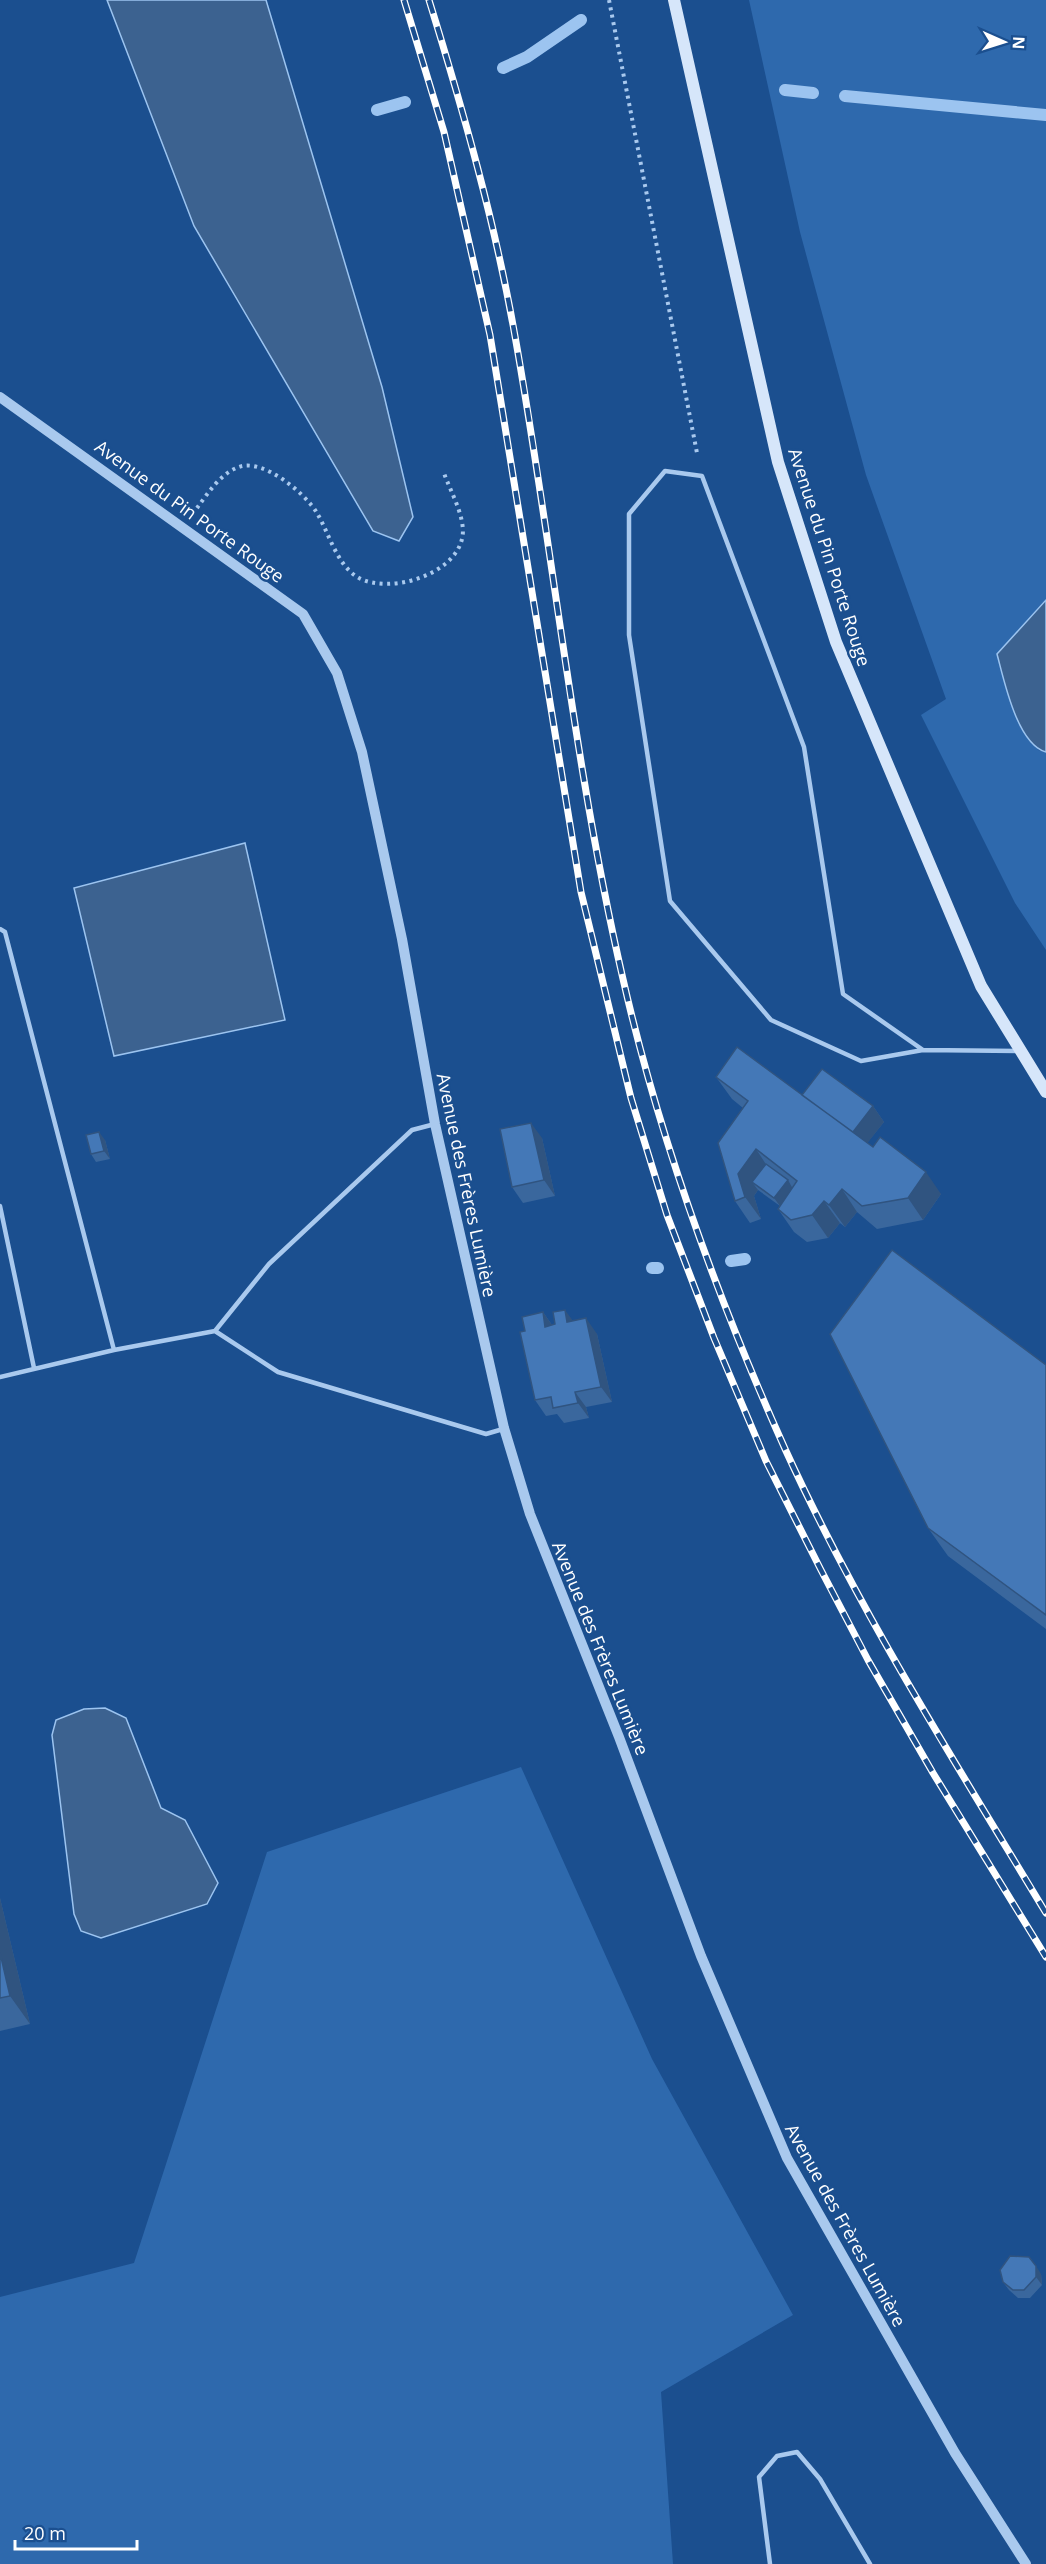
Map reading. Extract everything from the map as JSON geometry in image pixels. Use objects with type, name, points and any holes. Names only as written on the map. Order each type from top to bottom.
[{"type":"main road","name":"Avenue du Pin Porte Rouge","points":[[674,0],[778,462],[836,642],[981,986],[1046,1092]]},
{"type":"street","name":"Avenue du Pin Porte Rouge","points":[[0,397],[303,614],[338,674]]},
{"type":"street","name":"Avenue des Frères Lumière","points":[[338,674],[363,752],[402,939],[435,1124],[504,1428],[530,1514],[619,1737],[701,1956],[787,2158],[955,2453],[1026,2564]]},
{"type":"lane","points":[[922,1050],[843,994],[804,747],[702,476],[665,471],[629,514],[629,635],[670,901],[771,1020],[861,1061],[922,1050],[1021,1051]]},
{"type":"lane","points":[[0,929],[5,932],[114,1350]]},
{"type":"lane","points":[[0,1377],[114,1350],[215,1331],[269,1264],[412,1130],[435,1124]]},
{"type":"lane","points":[[0,1206],[34,1368]]},
{"type":"lane","points":[[215,1331],[278,1372],[486,1434],[504,1428]]},
{"type":"lane","points":[[770,2564],[759,2477],[777,2456],[797,2452],[820,2479],[870,2564]]},
{"type":"path","points":[[609,0],[702,476]]},
{"type":"path","points":[[183,528],[213,486],[238,467],[255,465],[286,481],[315,511],[344,564],[357,577],[377,585],[422,579],[453,557],[462,538],[461,520],[444,473]]},
{"type":"shaded area","points":[[107,0],[266,0],[382,387],[413,517],[399,541],[373,531],[194,226]]},
{"type":"shaded area","points":[[749,0],[1046,0],[1046,600],[997,654],[1038,750],[1046,752],[1046,950],[1015,903],[921,715],[946,699],[866,475],[800,232]]},
{"type":"shaded area","points":[[1046,600],[1046,752],[1036,747],[1027,737],[1013,710],[997,654]]},
{"type":"shaded area","points":[[245,843],[285,1020],[114,1056],[74,888]]},
{"type":"shaded area","points":[[105,1708],[126,1718],[161,1808],[185,1820],[218,1883],[207,1904],[101,1938],[81,1931],[74,1914],[52,1735],[56,1720],[84,1709]]},
{"type":"shaded area","points":[[521,1767],[652,2059],[793,2315],[661,2392],[673,2564],[0,2564],[0,2297],[134,2263],[267,1852]]},
{"type":"building","points":[[737,1047],[873,1147],[880,1137],[926,1172],[908,1198],[862,1206],[842,1189],[829,1205],[824,1201],[812,1215],[791,1220],[778,1209],[797,1181],[756,1149],[738,1174],[745,1197],[735,1201],[718,1143],[748,1101],[716,1077]]},
{"type":"building","points":[[822,1069],[873,1106],[853,1132],[802,1095]]},
{"type":"building","points":[[531,1123],[544,1180],[512,1187],[500,1129]]},
{"type":"building","points":[[99,1132],[104,1151],[91,1154],[86,1135]]},
{"type":"building","points":[[766,1164],[788,1180],[774,1198],[752,1182]]},
{"type":"building","points":[[892,1250],[1046,1365],[1046,1615],[928,1528],[830,1334]]},
{"type":"building","points":[[565,1310],[567,1322],[586,1318],[601,1387],[575,1392],[578,1403],[553,1408],[551,1397],[535,1400],[520,1332],[525,1331],[522,1317],[543,1312],[545,1327],[555,1324],[553,1312]]},
{"type":"building","points":[[0,1953],[10,1996],[0,1998]]},
{"type":"building","points":[[1010,2256],[1029,2257],[1036,2266],[1036,2277],[1024,2290],[1013,2290],[1003,2282],[1000,2270]]},
{"type":"waterway","points":[[503,68],[527,57],[581,20]]},
{"type":"waterway","points":[[785,90],[813,93]]},
{"type":"waterway","points":[[845,96],[1046,115]]},
{"type":"waterway","points":[[377,110],[405,102]]},
{"type":"waterway","points":[[731,1261],[745,1259]]},
{"type":"waterway","points":[[652,1268],[658,1268]]},
{"type":"railway","points":[[404,0],[444,132],[490,335],[581,892],[631,1098],[667,1215],[714,1338],[766,1461],[821,1570],[868,1660],[933,1773],[1046,1957]]},
{"type":"railway","points":[[429,0],[477,166],[507,293],[529,416],[577,739],[606,899],[638,1040],[673,1160],[737,1336],[814,1511],[876,1628],[1046,1913]]}]
